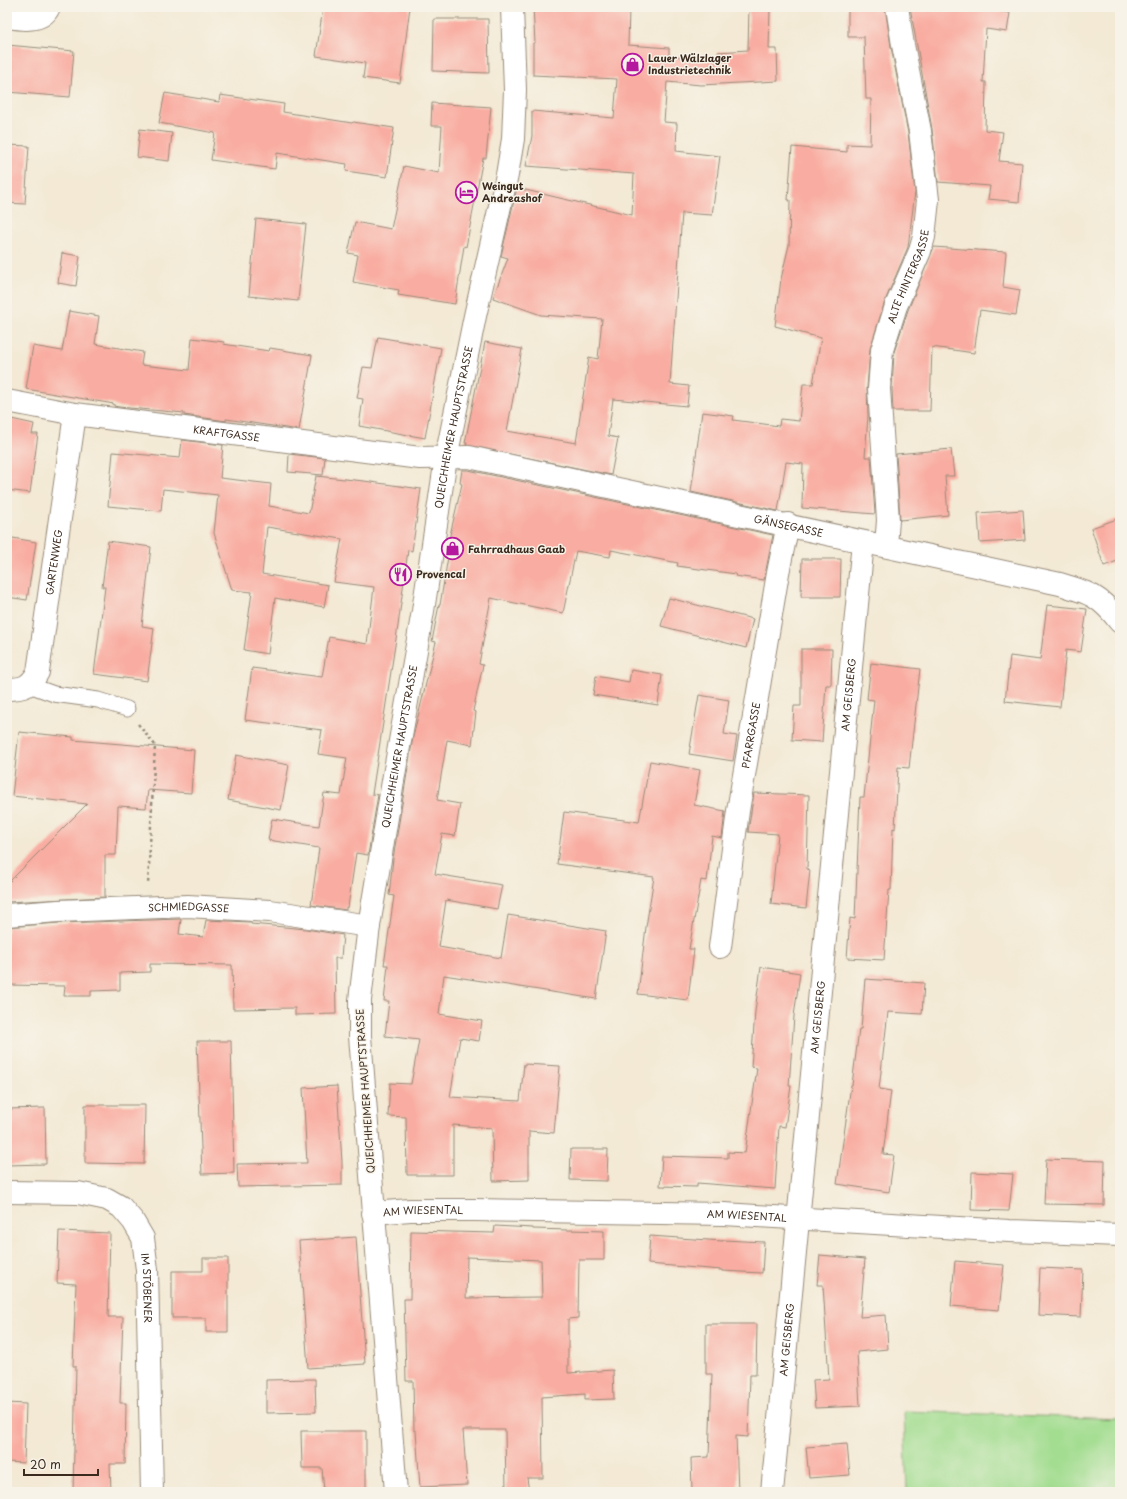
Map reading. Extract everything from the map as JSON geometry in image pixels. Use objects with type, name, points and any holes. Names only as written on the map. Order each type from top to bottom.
[{"type":"street","points":[[7,18],[26,19],[37,17],[47,12],[49,7]]},
{"type":"street","name":"QUEICHHEIMER HAUPTSTRASSE","points":[[396,1492],[373,1213],[359,1013],[361,984],[392,783],[423,611],[446,458],[475,316],[507,176],[513,139],[515,90],[512,7]]},
{"type":"street","name":"ALTE HINTERGASSE","points":[[886,546],[888,520],[879,389],[882,350],[896,306],[920,251],[924,237],[928,200],[920,131],[902,45],[897,7]]},
{"type":"street","name":"KRAFTGASSE","points":[[7,401],[74,414],[420,458],[446,458]]},
{"type":"street","name":"GARTENWEG","points":[[30,685],[38,672],[41,656],[74,414]]},
{"type":"street","name":"GÄNSEGASSE","points":[[446,458],[469,457],[788,524],[863,542],[1060,584],[1080,589],[1100,600],[1120,622]]},
{"type":"street","name":"PFARRGASSE","points":[[720,948],[738,811],[778,573],[788,524]]},
{"type":"street","name":"AM GEISBERG","points":[[772,1492],[797,1218],[863,542]]},
{"type":"street","points":[[7,689],[22,688],[30,685]]},
{"type":"street","name":"SCHMIEDGASSE","points":[[7,915],[188,906],[238,908],[309,916],[369,926]]},
{"type":"street","name":"IM STÖBENER","points":[[7,1192],[78,1193],[107,1199],[121,1207],[133,1221],[143,1238],[147,1270],[152,1492]]},
{"type":"street","name":"AM WIESENTAL","points":[[373,1213],[417,1210],[724,1214],[1009,1231],[1120,1235]]},
{"type":"lane","points":[[30,685],[54,694],[98,700],[127,709]]},
{"type":"path","points":[[127,709],[155,745],[147,907]]},
{"type":"green space","points":[[904,1411],[1120,1419],[1120,1492],[907,1492]]},
{"type":"building","points":[[323,7],[410,7],[400,83],[363,78],[365,63],[316,56]]},
{"type":"building","points":[[533,7],[629,9],[628,45],[669,48],[669,56],[719,59],[718,52],[748,50],[749,7],[770,8],[769,49],[777,49],[778,81],[701,85],[667,82],[664,122],[677,123],[676,151],[720,156],[712,215],[682,213],[670,384],[689,386],[687,406],[613,399],[608,436],[618,438],[611,475],[466,445],[467,443],[465,443],[485,342],[522,349],[507,431],[576,443],[589,357],[598,359],[602,319],[541,315],[493,298],[508,258],[501,256],[517,188],[632,215],[634,174],[526,166],[532,136],[532,111],[614,118],[617,79],[533,75],[533,43],[535,43]]},
{"type":"building","points":[[848,7],[885,7],[891,47],[908,133],[915,192],[908,247],[885,301],[870,349],[865,457],[871,457],[875,514],[802,508],[803,464],[786,462],[778,511],[691,492],[702,412],[734,416],[733,420],[779,426],[780,419],[799,421],[803,384],[813,384],[821,338],[775,326],[781,279],[789,245],[790,200],[788,200],[792,147],[847,152],[847,144],[870,145],[871,99],[866,99],[864,37],[848,37]]},
{"type":"building","points":[[910,7],[979,7],[979,9],[1010,13],[1007,32],[986,29],[983,82],[986,82],[985,130],[1003,132],[999,161],[1022,163],[1019,202],[988,199],[990,186],[938,182],[932,129]]},
{"type":"building","points":[[434,19],[488,19],[489,73],[433,71]]},
{"type":"building","points":[[7,45],[74,51],[70,97],[7,92]]},
{"type":"building","points":[[165,93],[219,102],[220,95],[284,104],[283,112],[394,128],[387,177],[346,171],[347,164],[277,153],[275,169],[211,160],[215,133],[159,123]]},
{"type":"building","points":[[432,103],[491,107],[486,158],[483,158],[466,247],[464,246],[455,304],[398,295],[399,290],[353,282],[358,255],[348,253],[355,222],[391,229],[404,166],[439,173],[442,126],[431,126]]},
{"type":"building","points":[[140,129],[172,133],[169,161],[137,157]]},
{"type":"building","points":[[7,145],[29,146],[25,204],[7,203]]},
{"type":"building","points":[[256,219],[306,224],[298,301],[249,296]]},
{"type":"building","points":[[934,247],[1006,252],[1003,287],[1020,290],[1016,315],[980,310],[974,353],[932,347],[930,411],[893,411],[892,389],[894,352],[908,310]]},
{"type":"building","points":[[62,253],[80,256],[76,286],[58,283]]},
{"type":"building","points":[[69,311],[99,316],[95,344],[143,352],[141,365],[189,370],[192,338],[224,342],[223,344],[269,351],[270,348],[312,355],[299,430],[226,419],[226,421],[184,415],[184,413],[119,407],[114,406],[114,404],[26,389],[33,346],[62,351]]},
{"type":"building","points":[[378,337],[441,348],[425,438],[359,426],[363,399],[357,398],[363,367],[372,368]]},
{"type":"building","points":[[7,418],[34,424],[32,434],[38,434],[30,493],[7,490]]},
{"type":"building","points":[[182,440],[223,445],[220,478],[271,484],[269,506],[309,513],[316,476],[421,489],[412,551],[408,550],[398,626],[372,794],[378,795],[368,855],[356,853],[348,907],[346,907],[346,910],[311,905],[319,848],[268,840],[272,819],[319,826],[324,793],[341,795],[347,758],[318,754],[322,730],[245,720],[252,668],[322,677],[329,637],[367,644],[374,587],[334,582],[342,539],[267,527],[262,574],[328,585],[324,607],[275,598],[268,654],[244,650],[252,592],[232,590],[214,533],[218,495],[163,489],[161,511],[108,506],[113,452],[180,458]]},
{"type":"building","points":[[951,449],[954,476],[945,476],[948,515],[900,520],[896,454]]},
{"type":"building","points":[[289,454],[325,458],[323,475],[288,472]]},
{"type":"building","points":[[462,470],[468,470],[773,535],[764,580],[735,576],[736,574],[677,566],[678,563],[611,550],[610,557],[576,551],[563,613],[491,598],[479,664],[483,665],[473,711],[476,712],[472,745],[447,740],[437,800],[460,804],[455,836],[442,834],[435,874],[502,885],[497,909],[446,900],[439,947],[501,958],[508,915],[606,931],[596,999],[444,975],[439,1014],[482,1021],[479,1041],[460,1038],[450,1097],[520,1101],[524,1064],[560,1066],[554,1133],[529,1131],[529,1180],[493,1181],[492,1128],[453,1125],[453,1175],[407,1175],[406,1117],[388,1116],[390,1083],[411,1084],[419,1040],[385,1036],[389,1001],[384,1001],[388,965],[384,965],[394,896],[389,895],[393,859],[413,737],[436,642],[432,641],[448,557],[445,556],[462,484],[460,483]]},
{"type":"building","points":[[1023,510],[1025,540],[980,543],[978,513]]},
{"type":"building","points":[[1120,518],[1120,560],[1104,566],[1091,528]]},
{"type":"building","points":[[7,537],[36,542],[27,600],[7,597]]},
{"type":"building","points":[[108,541],[151,547],[142,626],[154,628],[147,681],[94,674],[105,587],[102,587]]},
{"type":"building","points":[[802,559],[841,559],[840,597],[801,597]]},
{"type":"building","points":[[669,598],[753,619],[746,648],[661,626]]},
{"type":"building","points":[[1047,605],[1087,609],[1081,652],[1066,650],[1060,707],[1005,701],[1010,656],[1040,660]]},
{"type":"building","points":[[801,649],[832,649],[831,685],[826,685],[822,742],[792,740],[794,706],[801,706]]},
{"type":"building","points":[[871,663],[920,669],[909,768],[898,767],[895,829],[893,828],[891,890],[889,890],[884,960],[847,958],[850,918],[855,919],[860,797],[864,797],[874,700],[867,699]]},
{"type":"building","points":[[631,670],[662,675],[658,705],[593,695],[596,676],[629,682]]},
{"type":"building","points":[[699,695],[729,700],[724,734],[737,736],[733,761],[689,754]]},
{"type":"building","points":[[19,732],[73,737],[73,740],[194,750],[191,793],[148,790],[146,808],[118,806],[116,855],[105,855],[105,897],[7,902],[7,884],[87,804],[12,796]]},
{"type":"building","points":[[236,755],[289,765],[281,810],[228,800]]},
{"type":"building","points":[[650,761],[700,770],[694,805],[725,811],[722,838],[712,836],[707,881],[701,880],[689,949],[694,949],[688,1000],[638,994],[654,877],[557,864],[564,812],[639,822]]},
{"type":"building","points":[[754,793],[809,795],[807,869],[810,870],[806,908],[771,904],[778,834],[748,832]]},
{"type":"building","points":[[181,919],[179,934],[203,937],[206,920],[251,922],[251,924],[306,929],[343,935],[341,958],[335,958],[336,1014],[295,1015],[295,1008],[233,1009],[232,965],[150,964],[150,972],[120,973],[120,990],[91,991],[91,996],[64,996],[65,986],[7,985],[7,927],[59,923]]},
{"type":"building","points":[[761,967],[800,973],[794,1016],[789,1086],[791,1086],[785,1127],[779,1126],[775,1189],[697,1183],[697,1187],[660,1186],[662,1156],[728,1158],[728,1152],[745,1153],[757,1068],[751,1067],[755,1011]]},
{"type":"building","points":[[865,979],[924,983],[922,1014],[888,1012],[879,1089],[891,1091],[883,1154],[894,1155],[889,1192],[837,1184],[859,1029],[861,1029]]},
{"type":"building","points":[[197,1041],[231,1041],[234,1173],[202,1174]]},
{"type":"building","points":[[337,1086],[342,1185],[238,1187],[237,1164],[307,1163],[303,1088]]},
{"type":"building","points":[[85,1105],[145,1105],[144,1164],[85,1163]]},
{"type":"building","points":[[45,1108],[46,1164],[7,1165],[7,1109]]},
{"type":"building","points":[[571,1149],[608,1149],[607,1181],[570,1180]]},
{"type":"building","points":[[1046,1159],[1105,1161],[1104,1205],[1044,1204]]},
{"type":"building","points":[[972,1172],[1013,1174],[1009,1211],[971,1210]]},
{"type":"building","points":[[495,1226],[533,1229],[604,1231],[604,1260],[579,1260],[578,1318],[568,1319],[568,1373],[613,1370],[614,1399],[585,1400],[585,1394],[542,1397],[543,1478],[527,1478],[529,1492],[506,1492],[505,1430],[463,1430],[467,1485],[420,1487],[416,1431],[414,1431],[413,1381],[406,1381],[404,1299],[410,1299],[411,1231],[494,1233]],"holes":[[[467,1257],[541,1260],[542,1297],[466,1298]]]},
{"type":"building","points":[[59,1231],[110,1233],[108,1317],[123,1317],[120,1403],[126,1403],[125,1464],[110,1464],[111,1492],[73,1492],[76,1366],[73,1366],[76,1284],[57,1283]]},
{"type":"building","points":[[650,1236],[764,1242],[762,1273],[648,1264]]},
{"type":"building","points":[[356,1237],[365,1364],[308,1368],[299,1241]]},
{"type":"building","points":[[820,1255],[865,1259],[860,1317],[886,1315],[888,1349],[857,1352],[860,1406],[815,1408],[813,1380],[829,1379],[823,1285],[817,1285]]},
{"type":"building","points":[[203,1258],[228,1258],[228,1332],[206,1332],[206,1318],[172,1318],[172,1271],[203,1271]]},
{"type":"building","points":[[955,1261],[1004,1265],[999,1310],[951,1306]]},
{"type":"building","points":[[1040,1268],[1083,1270],[1081,1317],[1038,1315]]},
{"type":"building","points":[[706,1324],[757,1324],[756,1375],[750,1375],[748,1437],[736,1436],[738,1492],[692,1492],[691,1458],[709,1457],[712,1374],[706,1374]]},
{"type":"building","points":[[315,1379],[316,1412],[266,1413],[266,1380]]},
{"type":"building","points":[[7,1403],[26,1404],[24,1463],[7,1462]]},
{"type":"building","points":[[301,1431],[366,1431],[366,1492],[324,1492],[322,1468],[302,1468]]},
{"type":"building","points":[[847,1444],[850,1475],[809,1478],[806,1447]]},
{"type":"place","name":"Lauer Wälzlager Industrietechnik","points":[[632,64]]},
{"type":"place","name":"Weingut Andreashof","points":[[467,192]]},
{"type":"place","name":"Fahrradhaus Gaab","points":[[452,549]]},
{"type":"place","name":"Provencal","points":[[401,574]]}]
